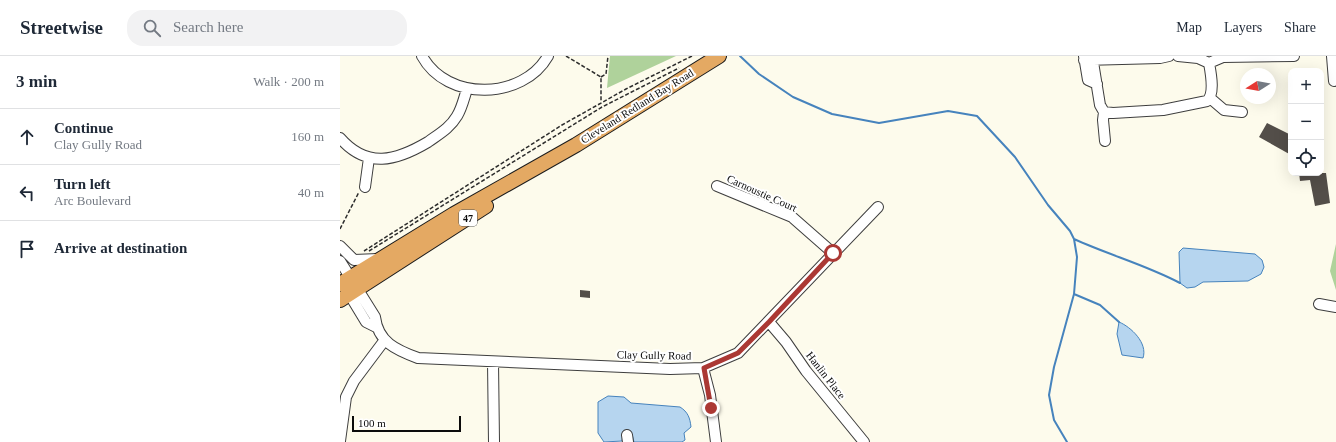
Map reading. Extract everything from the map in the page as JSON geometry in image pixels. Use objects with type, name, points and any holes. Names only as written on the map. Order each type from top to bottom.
[{"type":"highway","name":"Cleveland Redland Bay Road","points":[[346,287],[380,258],[576,144],[719,56]]},
{"type":"highway","name":"Cleveland Redland Bay Road","points":[[346,287],[495,201],[576,144]]},
{"type":"street","points":[[422,56],[425,62],[443,78],[467,90],[486,91],[507,87],[531,75],[545,62],[548,56]]},
{"type":"street","points":[[1105,141],[1102,120],[1104,112],[1100,105],[1096,84],[1088,58],[1160,58],[1169,56]]},
{"type":"street","points":[[1178,56],[1198,58],[1210,63],[1222,57],[1294,56]]},
{"type":"street","points":[[1332,56],[1334,81]]},
{"type":"street","points":[[1210,63],[1210,98]]},
{"type":"street","points":[[340,138],[349,148],[369,158],[390,159],[410,153],[446,130],[458,115],[467,90]]},
{"type":"street","points":[[1104,112],[1113,113],[1164,110],[1199,104],[1210,98]]},
{"type":"street","points":[[1210,98],[1224,110],[1242,112]]},
{"type":"street","points":[[366,187],[369,158]]},
{"type":"street","name":"Carnoustie Court","points":[[717,186],[792,217],[833,253]]},
{"type":"street","name":"Clay Gully Road","points":[[340,261],[346,287],[375,316],[376,327],[384,341],[406,354],[418,358],[670,369],[704,368],[738,353],[878,207]]},
{"type":"street","points":[[340,246],[354,260],[359,261],[380,258]]},
{"type":"street","points":[[1319,304],[1336,307]]},
{"type":"street","name":"Hanlin Place","points":[[769,322],[786,342],[806,371],[864,442]]},
{"type":"street","points":[[340,441],[343,398],[384,341]]},
{"type":"street","points":[[493,362],[494,442]]},
{"type":"street","points":[[704,368],[710,395],[716,442]]},
{"type":"path","points":[[566,56],[601,77]]},
{"type":"path","points":[[601,77],[606,74],[608,56]]},
{"type":"path","points":[[359,261],[359,253],[493,168],[601,103],[692,56]]},
{"type":"path","points":[[359,261],[362,255],[602,106],[681,67]]},
{"type":"path","points":[[601,77],[601,103]]},
{"type":"path","points":[[340,229],[357,195],[366,187]]},
{"type":"green space","points":[[610,56],[676,56],[607,88]]},
{"type":"green space","points":[[1336,244],[1336,290],[1330,271]]},
{"type":"water","points":[[1183,248],[1255,254],[1262,260],[1264,267],[1261,274],[1248,281],[1203,282],[1195,287],[1187,288],[1180,283],[1179,252]]},
{"type":"water","points":[[1119,322],[1129,328],[1141,341],[1144,352],[1143,358],[1122,355],[1117,334]]},
{"type":"water","points":[[608,396],[624,397],[631,403],[680,407],[687,413],[691,424],[691,427],[684,433],[685,440],[682,442],[634,442],[632,434],[623,435],[622,441],[604,442],[598,433],[598,402]]},
{"type":"building","points":[[1267,123],[1288,134],[1288,153],[1259,137]]},
{"type":"building","points":[[1324,173],[1326,173],[1330,203],[1315,206],[1310,180],[1300,181],[1299,176],[1324,176]]},
{"type":"building","points":[[580,290],[590,291],[590,298],[580,297]]},
{"type":"waterway","points":[[740,56],[759,74],[793,97],[832,114],[879,123],[948,111],[977,116],[1015,157],[1048,205],[1070,231],[1074,239],[1077,257],[1074,294],[1054,367],[1049,395],[1054,420],[1067,442]]},
{"type":"waterway","points":[[1074,239],[1180,283]]},
{"type":"waterway","points":[[1074,294],[1100,305],[1119,322]]},
{"type":"route","points":[[711,408],[710,395],[704,368],[738,353],[833,253]]}]
